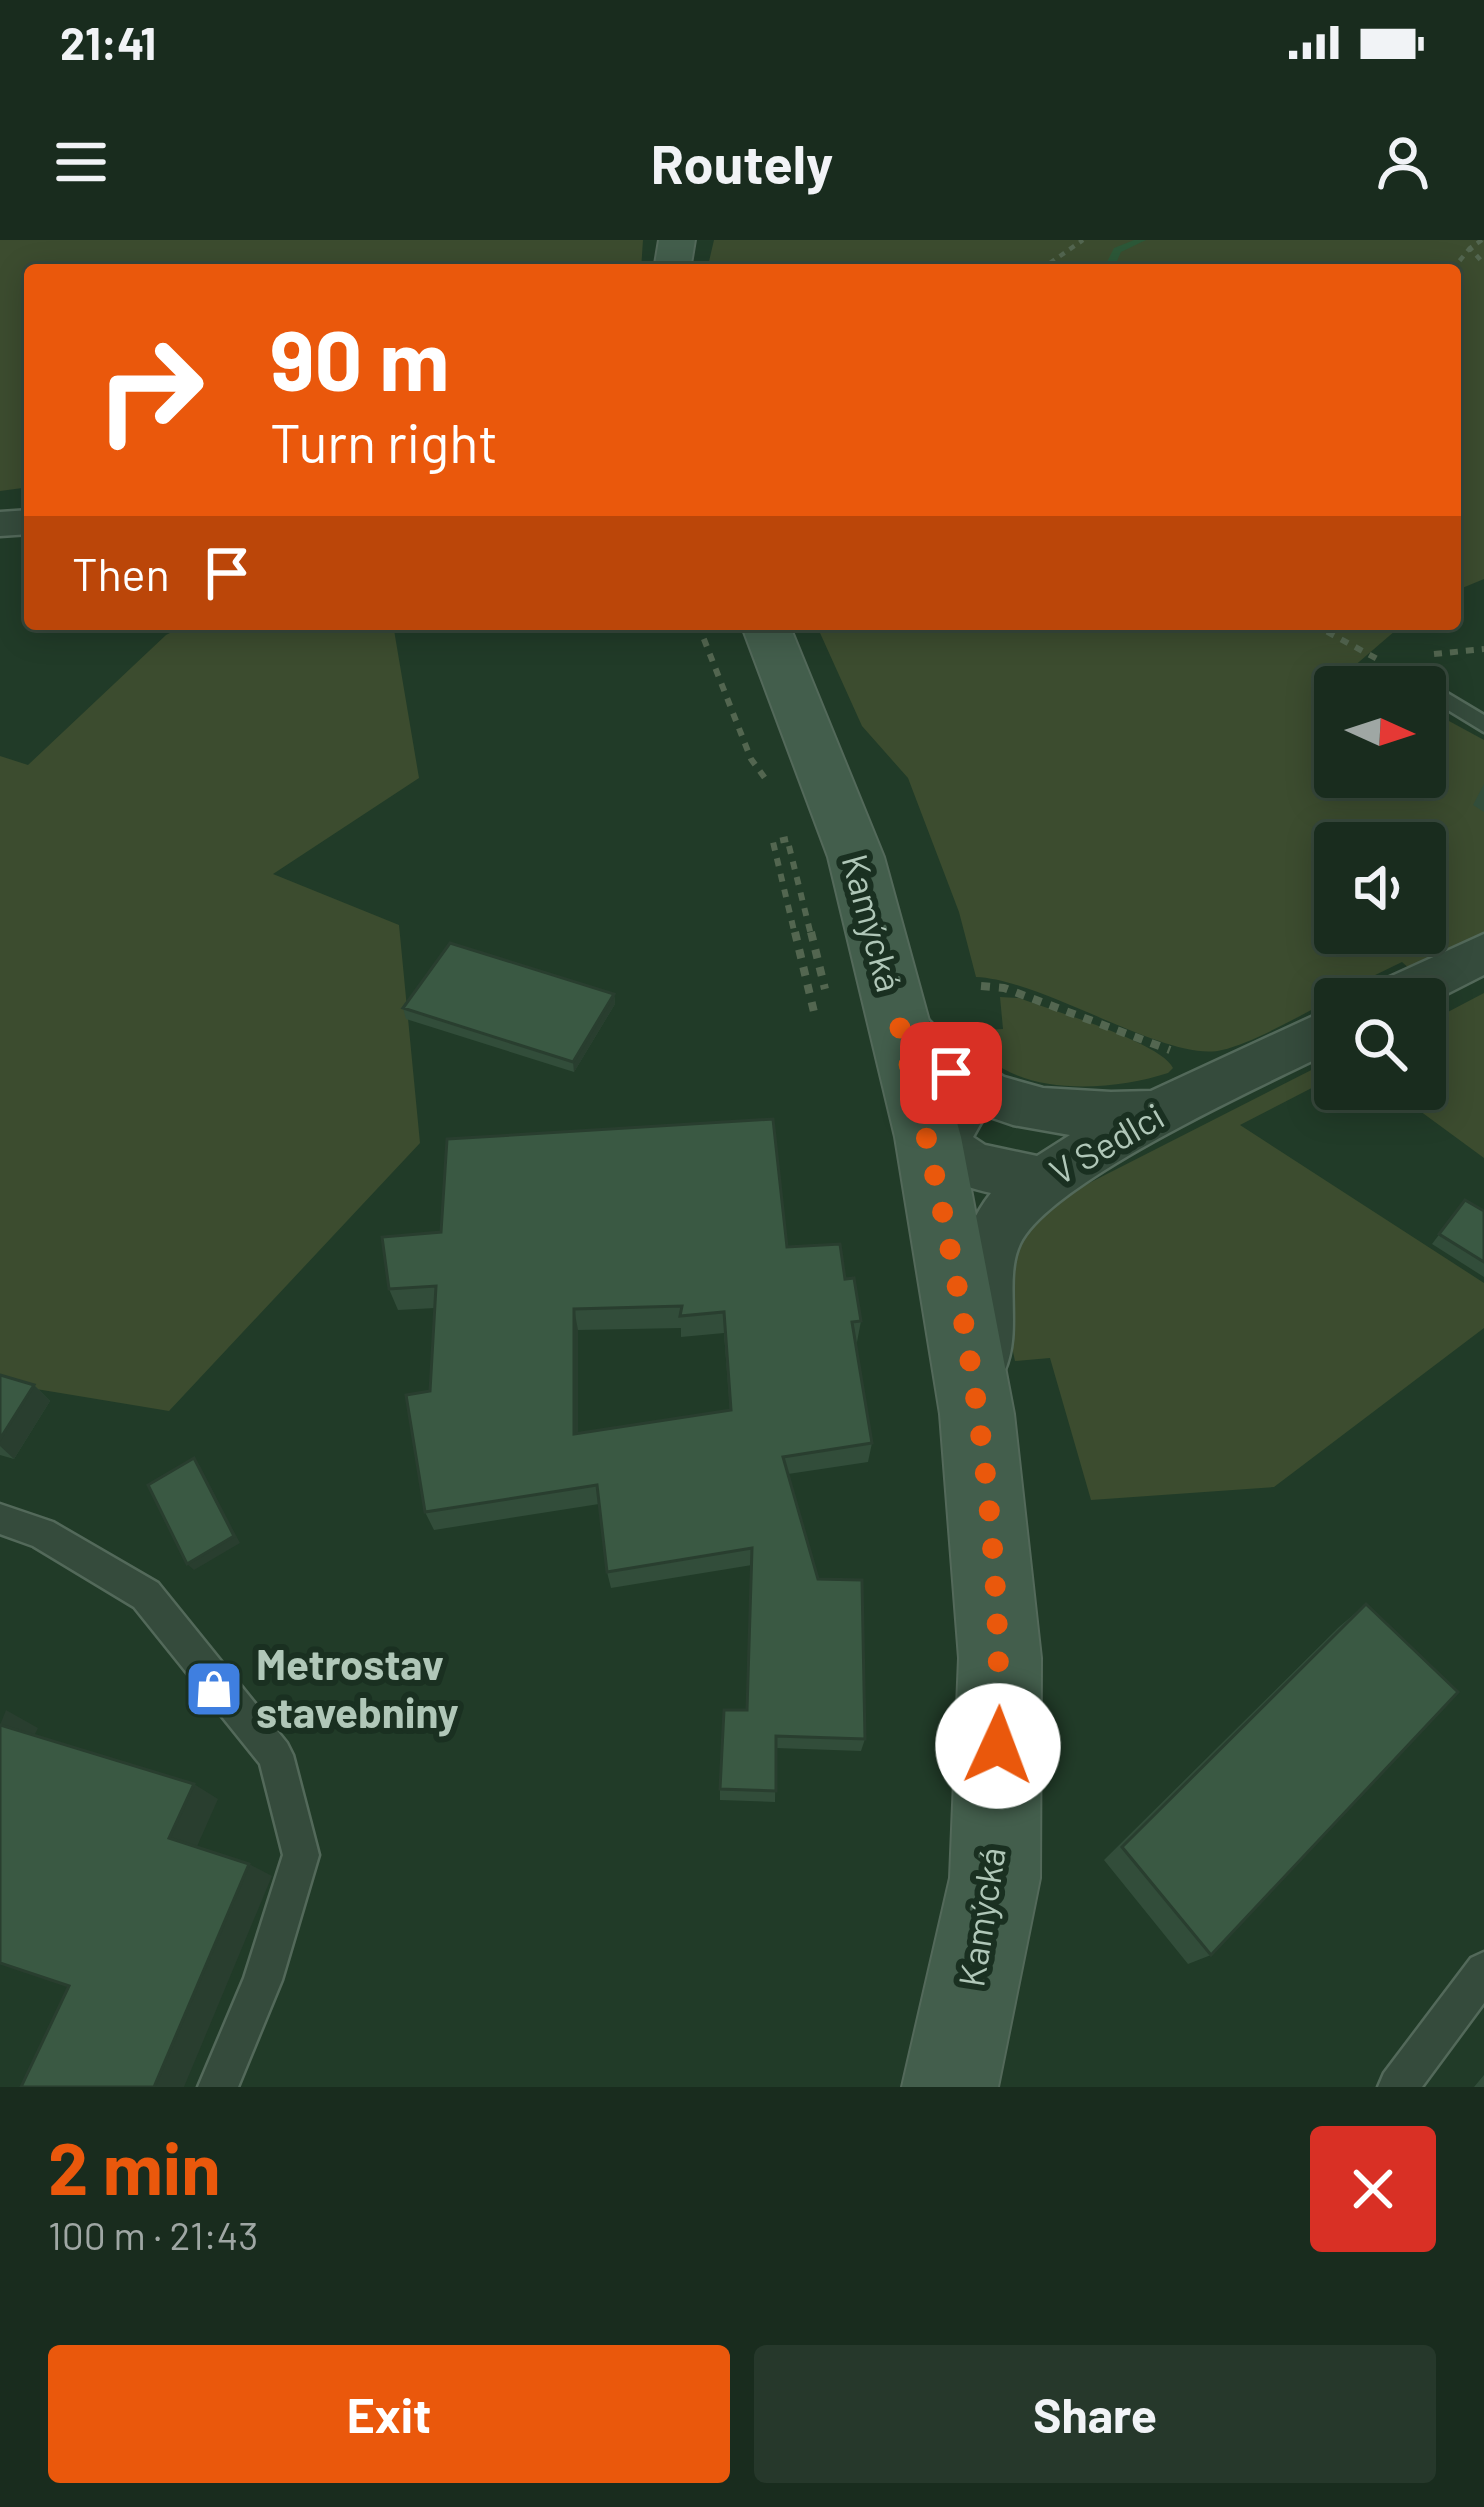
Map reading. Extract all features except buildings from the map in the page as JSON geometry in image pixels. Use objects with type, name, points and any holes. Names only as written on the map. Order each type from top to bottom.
[{"type":"main road","name":"Kamýcká","points":[[767,630],[856,857],[928,1137],[977,1414],[1000,1658],[995,1878],[950,2087]]},
{"type":"street","points":[[1433,978],[1484,953]]},
{"type":"street","points":[[899,1024],[930,1058],[973,1089],[1029,1111]]},
{"type":"street","name":"V Sedlci","points":[[977,1414],[991,1236],[1041,1180],[1162,1112],[1314,1036]]},
{"type":"street","points":[[1041,1180],[971,1165],[928,1137],[966,1114],[1162,1112]]},
{"type":"lane","points":[[1446,700],[1484,725]]},
{"type":"lane","points":[[0,1519],[42,1533],[146,1595],[275,1755],[301,1855],[262,1980],[218,2087]]},
{"type":"lane","points":[[1398,2087],[1484,1971]]},
{"type":"path","points":[[1049,264],[1083,240]]},
{"type":"path","points":[[1457,264],[1482,240]]},
{"type":"path","points":[[1470,248],[1484,263]]},
{"type":"path","points":[[700,630],[751,759],[777,795]]},
{"type":"path","points":[[1324,630],[1390,666]]},
{"type":"path","points":[[785,827],[825,988]]},
{"type":"path","points":[[788,839],[773,842],[814,1012]]},
{"type":"path","points":[[981,986],[1004,988],[1185,1056]]},
{"type":"green space","points":[[0,240],[643,240],[641,264],[24,264],[24,488],[0,491]]},
{"type":"green space","points":[[714,240],[1484,240],[1484,579],[1461,589],[1461,264],[708,264]]},
{"type":"green space","points":[[176,630],[394,630],[419,778],[273,874],[399,925],[420,1143],[169,1411],[0,1383],[0,756],[28,765]]},
{"type":"green space","points":[[819,630],[1396,630],[1354,666],[1314,666],[1314,798],[1446,798],[1446,719],[1484,740],[1484,938],[1412,971],[1402,962],[1369,978],[1314,978],[1314,1008],[1222,1050],[1171,1045],[1037,992],[976,977],[959,912],[908,778],[862,726]]},
{"type":"green space","points":[[1484,993],[1484,1158],[1419,1110],[1446,1110],[1446,1013]]},
{"type":"green space","points":[[1000,997],[1019,998],[1127,1038],[1173,1068],[1143,1080],[1086,1086],[1057,1085],[1004,1069],[983,1053],[967,1031],[1003,1029]]},
{"type":"green space","points":[[1314,1069],[1314,1087],[1240,1125],[1484,1283],[1484,1328],[1274,1487],[1091,1500],[1050,1358],[1015,1361],[1006,1319],[1016,1249],[1050,1203]]},
{"type":"waterway","points":[[1111,264],[1117,250],[1142,240]]},
{"type":"place","name":"Metrostav stavebniny","points":[[214,1689]]},
{"type":"route","points":[[951,1073],[899,1024],[928,1137],[977,1414],[995,1578],[998,1746]]}]
